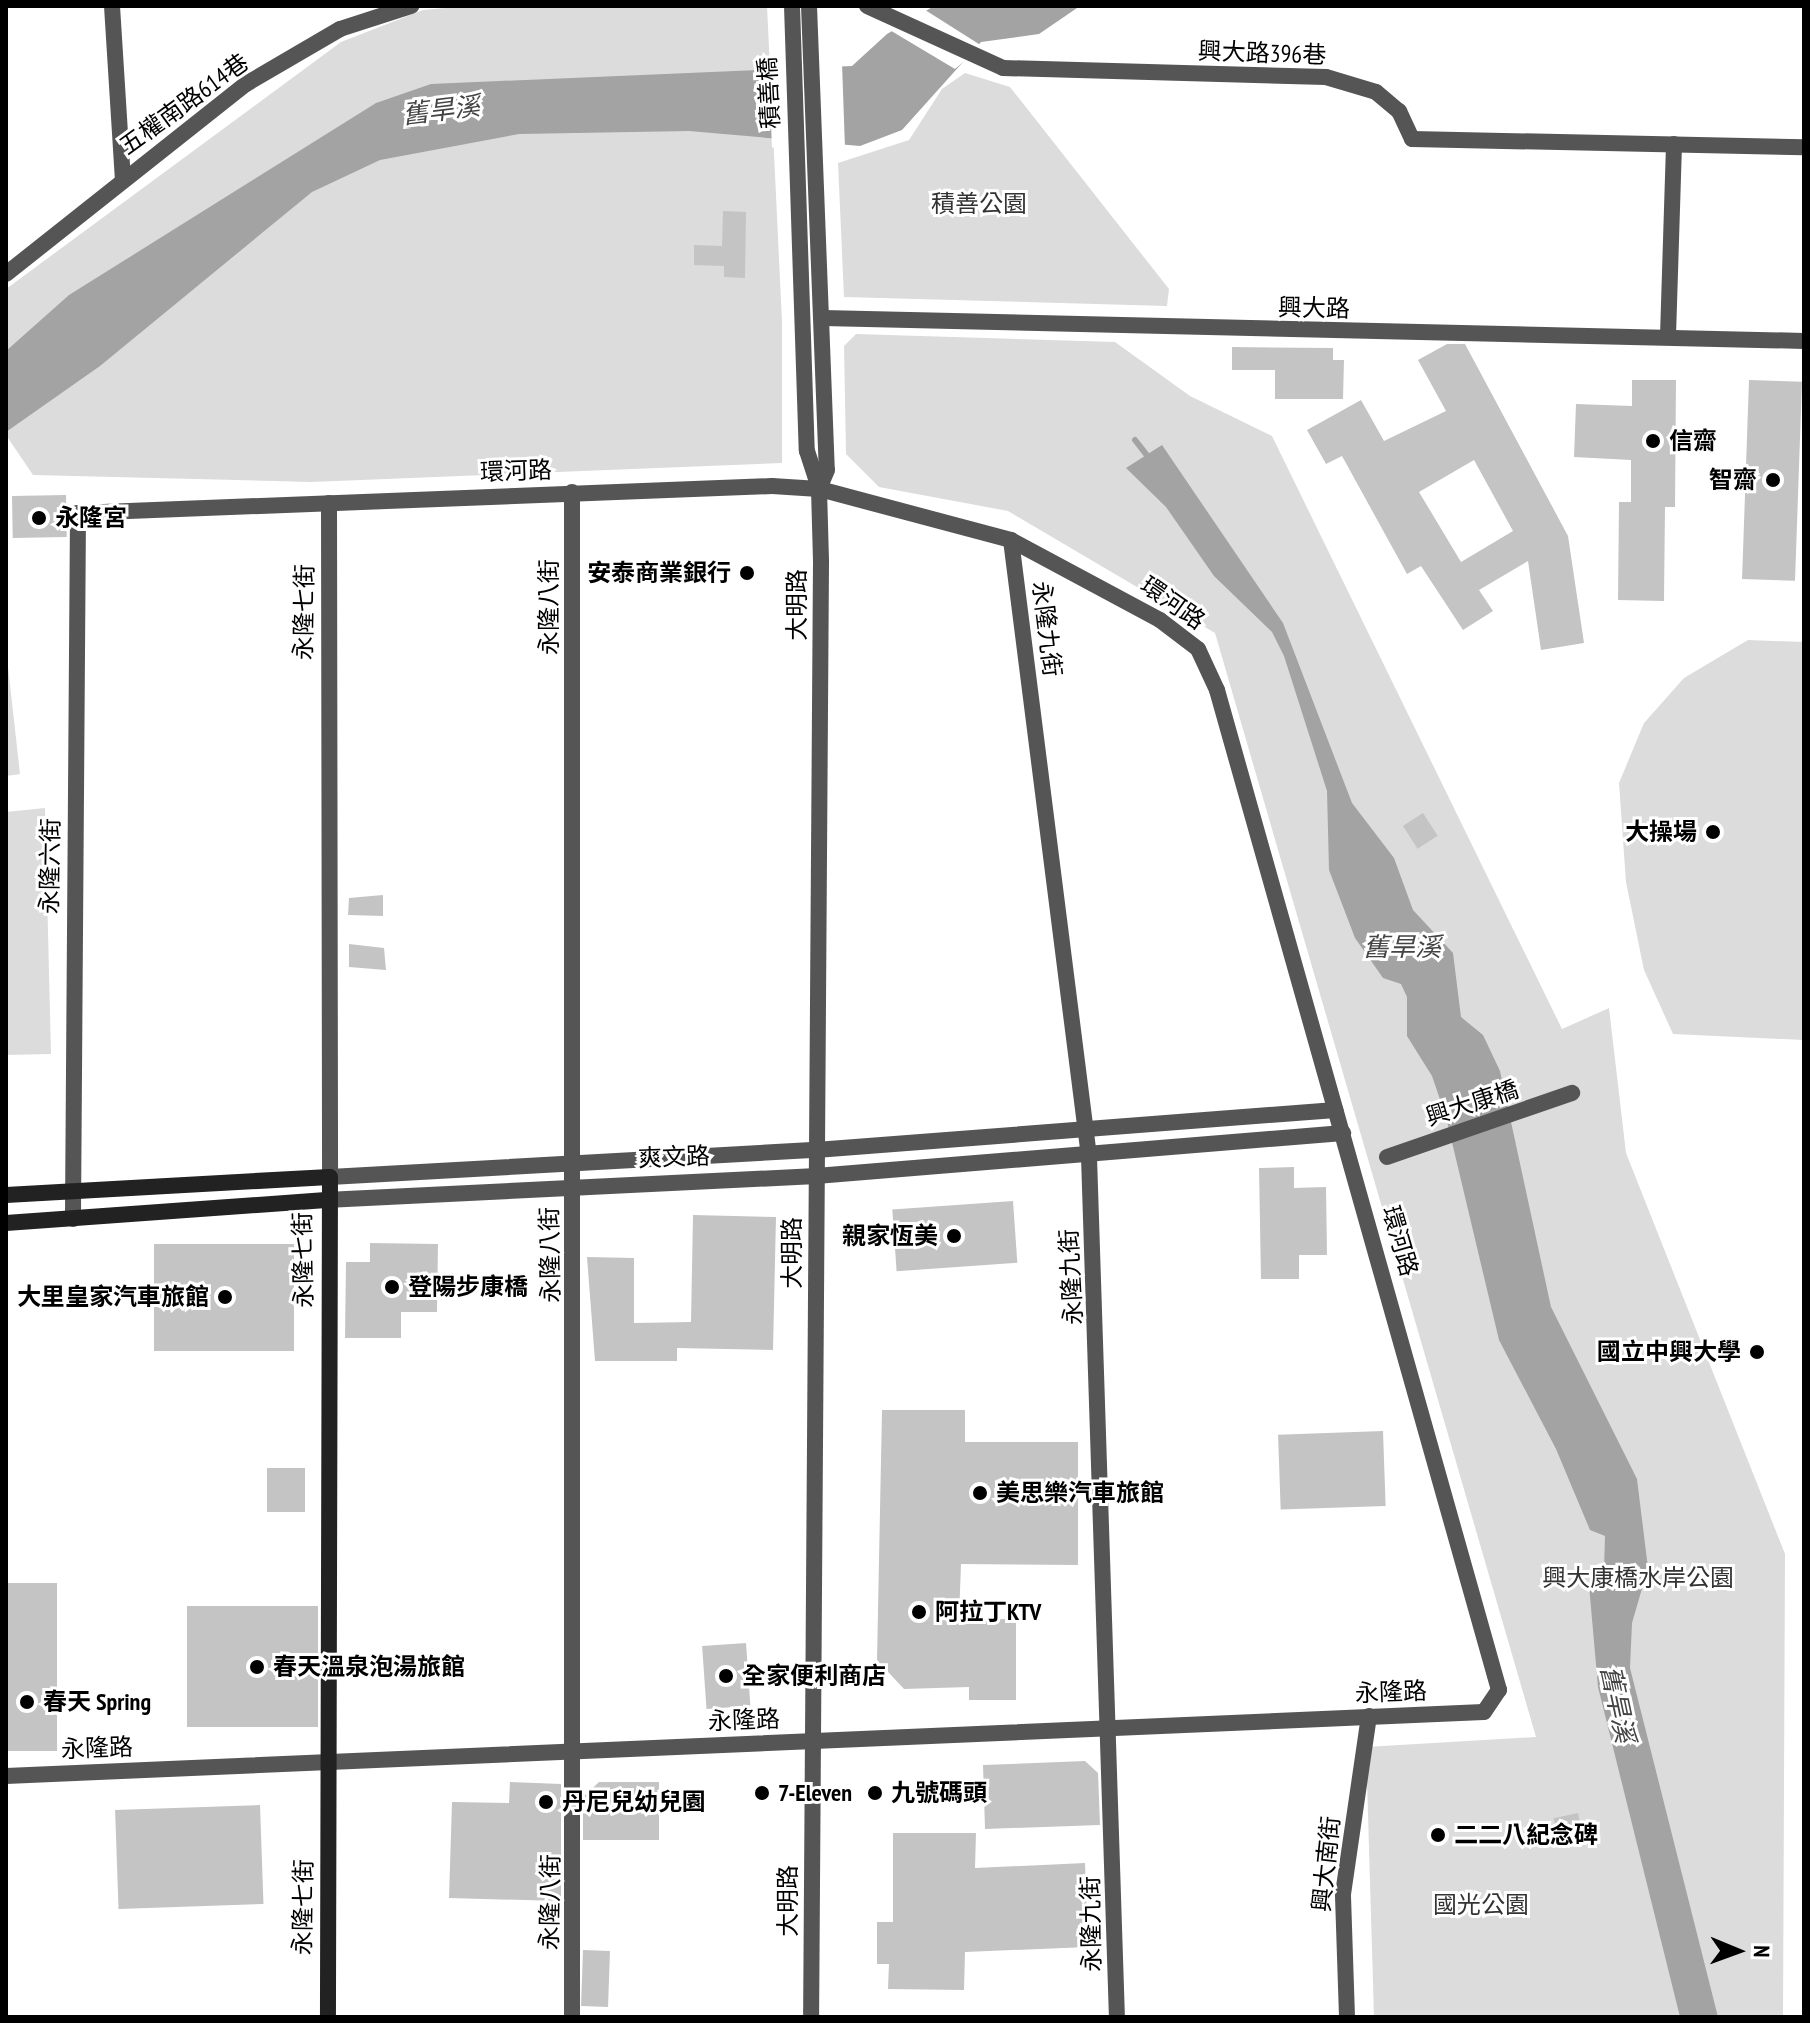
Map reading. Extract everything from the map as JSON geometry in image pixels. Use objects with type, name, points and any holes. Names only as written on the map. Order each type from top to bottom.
[{"type":"street","points":[[112,6],[123,179]]},
{"type":"street","name":"五權南路614巷","points":[[6,274],[246,84],[340,29],[411,6]]},
{"type":"street","name":"興大路396巷","points":[[867,6],[890,13],[968,56],[1003,68],[1051,72],[1326,77],[1376,92],[1399,111],[1412,139],[1804,147]]},
{"type":"street","name":"積善橋","points":[[791,10],[797,168]]},
{"type":"street","name":"積善橋","points":[[811,10],[817,165]]},
{"type":"street","points":[[1668,336],[1674,144]]},
{"type":"street","name":"大明路","points":[[817,165],[827,470],[819,489]]},
{"type":"street","name":"大明路","points":[[797,168],[807,451],[819,489],[811,2017]]},
{"type":"street","name":"興大路","points":[[823,318],[1162,330],[1668,336],[1804,341]]},
{"type":"street","name":"環河路","points":[[78,513],[572,492],[819,489],[1011,540],[1111,589],[1198,649],[1246,780],[1335,1110],[1500,1679],[1496,1699],[1484,1712]]},
{"type":"street","name":"永隆八街","points":[[572,492],[576,1751],[572,2017]]},
{"type":"street","name":"永隆七街","points":[[328,2017],[326,1200],[330,1177],[329,503]]},
{"type":"street","name":"永隆六街","points":[[73,1219],[78,513]]},
{"type":"street","name":"永隆九街","points":[[1011,540],[1089,1157],[1110,1725],[1117,2017]]},
{"type":"street","name":"興大康橋","points":[[1387,1157],[1572,1093]]},
{"type":"street","name":"爽文路","points":[[6,1195],[573,1160],[816,1150],[1335,1110]]},
{"type":"street","name":"爽文路","points":[[6,1223],[574,1184],[816,1176],[1089,1157],[1343,1133]]},
{"type":"street","name":"永隆路","points":[[6,1776],[329,1765],[1110,1725],[1484,1712]]},
{"type":"street","name":"興大南街","points":[[1347,2017],[1343,1894],[1369,1716]]},
{"type":"green space","points":[[468,6],[767,6],[782,322],[782,463],[311,482],[33,475],[6,435],[6,289],[341,42],[423,10]]},
{"type":"green space","name":"積善公園","points":[[965,73],[1010,87],[1169,289],[1167,306],[844,297],[838,163],[909,140],[942,89]]},
{"type":"green space","name":"興大康橋水岸公園","points":[[856,334],[1115,342],[1190,396],[1272,436],[1562,1029],[1609,1008],[1626,1153],[1785,1554],[1783,2017],[1374,2017],[1366,1747],[1536,1737],[1215,633],[1008,511],[879,487],[846,454],[844,346]]},
{"type":"green space","name":"大操場","points":[[1748,640],[1804,642],[1804,1040],[1673,1034],[1644,970],[1626,882],[1619,783],[1644,723],[1684,678]]},
{"type":"green space","points":[[6,649],[20,774],[6,776]]},
{"type":"green space","points":[[45,808],[51,1054],[6,1055],[6,812]]},
{"type":"water","name":"舊旱溪","points":[[934,6],[1080,6],[1039,34],[981,42],[902,130],[860,146],[689,131],[519,134],[380,160],[312,192],[100,366],[6,432],[6,351],[69,295],[376,103],[431,84],[852,66],[887,34]]},
{"type":"water","name":"舊旱溪","points":[[1162,445],[1283,623],[1352,803],[1394,858],[1413,910],[1453,953],[1461,1017],[1483,1035],[1500,1071],[1551,1307],[1637,1479],[1648,1568],[1632,1623],[1630,1668],[1718,2017],[1680,2017],[1598,1687],[1589,1585],[1604,1569],[1605,1536],[1590,1530],[1556,1449],[1499,1340],[1446,1117],[1432,1076],[1407,1036],[1407,997],[1401,984],[1383,978],[1355,938],[1329,870],[1327,791],[1284,656],[1272,632],[1214,576],[1166,507],[1126,468]]},
{"type":"pier","points":[[922,8],[982,46],[955,69],[888,29]]},
{"type":"pier","points":[[842,63],[845,145],[772,147],[769,66]]},
{"type":"building","points":[[723,211],[746,212],[745,278],[724,277],[724,266],[694,265],[694,245],[722,246]]},
{"type":"building","points":[[1447,344],[1465,344],[1568,536],[1584,643],[1541,650],[1528,561],[1479,590],[1493,611],[1463,630],[1421,566],[1407,574],[1342,456],[1326,464],[1307,430],[1361,400],[1384,441],[1446,411],[1418,360]],"holes":[[[1474,460],[1513,531],[1461,562],[1419,492]]]},
{"type":"building","points":[[1232,347],[1333,348],[1333,360],[1344,360],[1343,399],[1275,399],[1275,370],[1232,370]]},
{"type":"building","name":"信齋","points":[[1632,380],[1676,380],[1675,507],[1665,507],[1664,601],[1618,600],[1619,502],[1631,502],[1631,460],[1574,457],[1576,404],[1632,406]]},
{"type":"building","name":"智齋","points":[[1749,380],[1802,382],[1795,581],[1742,579]]},
{"type":"building","points":[[66,495],[67,537],[13,538],[12,496]]},
{"type":"building","points":[[1423,813],[1438,836],[1418,849],[1403,826]]},
{"type":"building","points":[[383,895],[383,916],[348,915],[349,898]]},
{"type":"building","points":[[349,944],[384,948],[386,970],[349,967]]},
{"type":"building","points":[[1294,1167],[1294,1188],[1326,1187],[1327,1255],[1299,1255],[1299,1279],[1261,1279],[1259,1168]]},
{"type":"building","name":"親家恆美","points":[[1013,1201],[1017,1263],[897,1271],[892,1209]]},
{"type":"building","points":[[693,1215],[776,1217],[773,1350],[677,1348],[677,1361],[595,1361],[587,1257],[634,1258],[634,1323],[691,1322]]},
{"type":"building","name":"登陽步康橋","points":[[370,1243],[438,1244],[437,1312],[401,1312],[401,1338],[345,1338],[346,1262],[370,1262]]},
{"type":"building","name":"大里皇家汽車旅館","points":[[154,1244],[294,1244],[294,1351],[154,1351]]},
{"type":"building","name":"美思樂汽車旅館","points":[[882,1410],[965,1410],[965,1442],[1078,1442],[1078,1565],[961,1564],[959,1619],[1016,1619],[1016,1700],[969,1700],[969,1687],[904,1689],[877,1660]]},
{"type":"building","points":[[1383,1431],[1386,1506],[1281,1510],[1278,1435]]},
{"type":"building","points":[[267,1468],[305,1468],[305,1512],[267,1512]]},
{"type":"building","points":[[6,1583],[57,1583],[57,1751],[6,1751]]},
{"type":"building","name":"春天溫泉泡湯旅館","points":[[187,1606],[318,1606],[318,1727],[187,1727]]},
{"type":"building","name":"全家便利商店","points":[[746,1643],[750,1706],[707,1709],[702,1646]]},
{"type":"building","points":[[1085,1761],[1098,1773],[1100,1825],[985,1829],[983,1765]]},
{"type":"building","points":[[510,1782],[561,1784],[561,1901],[449,1898],[452,1802],[509,1803]]},
{"type":"building","points":[[599,1782],[659,1782],[659,1840],[583,1840],[583,1797]]},
{"type":"building","points":[[260,1805],[263,1904],[119,1909],[115,1810]]},
{"type":"building","points":[[1578,1813],[1584,1841],[1560,1847],[1554,1818]]},
{"type":"building","points":[[893,1833],[976,1833],[975,1868],[1085,1863],[1088,1947],[965,1952],[964,1990],[888,1989],[889,1964],[877,1964],[877,1922],[893,1922]]},
{"type":"building","points":[[583,1950],[610,1951],[608,2007],[581,2006]]},
{"type":"waterway","name":"舊旱溪","points":[[1135,440],[1150,459]]},
{"type":"place","name":"信齋","points":[[1653,441]]},
{"type":"place","name":"智齋","points":[[1773,480]]},
{"type":"place","name":"永隆宮","points":[[39,518]]},
{"type":"place","name":"安泰商業銀行","points":[[747,573]]},
{"type":"place","name":"大操場","points":[[1713,832]]},
{"type":"place","name":"親家恆美","points":[[954,1236]]},
{"type":"place","name":"登陽步康橋","points":[[392,1287]]},
{"type":"place","name":"大里皇家汽車旅館","points":[[225,1297]]},
{"type":"place","name":"國立中興大學","points":[[1757,1352]]},
{"type":"place","name":"美思樂汽車旅館","points":[[980,1493]]},
{"type":"place","name":"阿拉丁KTV","points":[[919,1612]]},
{"type":"place","name":"春天溫泉泡湯旅館","points":[[257,1667]]},
{"type":"place","name":"全家便利商店","points":[[726,1676]]},
{"type":"place","name":"春天 Spring","points":[[27,1702]]},
{"type":"place","name":"7-Eleven","points":[[762,1793]]},
{"type":"place","name":"九號碼頭","points":[[875,1793]]},
{"type":"place","name":"丹尼兒幼兒園","points":[[546,1802]]},
{"type":"place","name":"二二八紀念碑","points":[[1438,1835]]},
{"type":"park label","name":"國光公園","points":[[1481,1905]]}]
